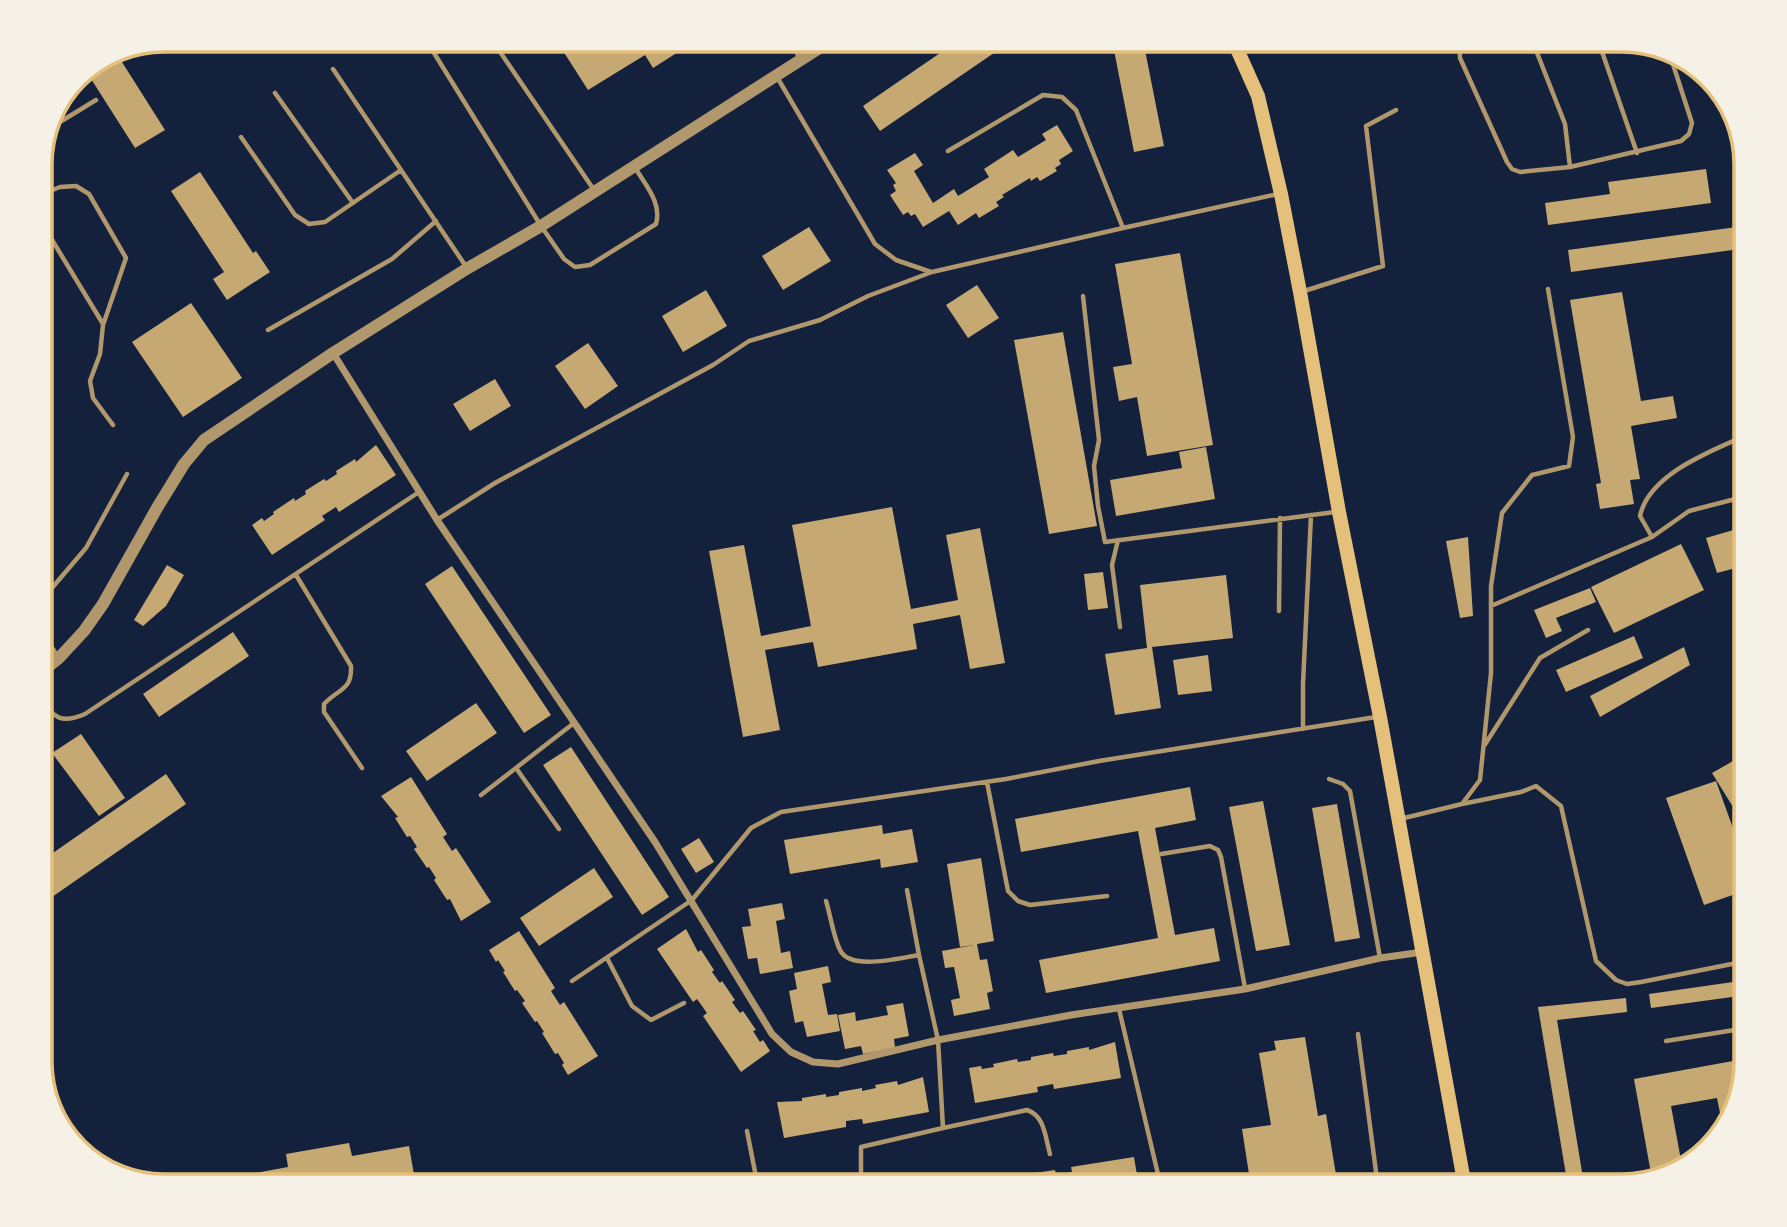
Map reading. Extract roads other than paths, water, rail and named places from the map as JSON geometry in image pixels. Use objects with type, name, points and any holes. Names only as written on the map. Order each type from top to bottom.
[{"type":"main road","points":[[1238,52],[1258,96],[1300,292],[1463,1174]]},
{"type":"street","points":[[53,663],[84,632],[103,604],[156,508],[184,464],[204,440],[333,353],[468,268],[541,226],[813,52]]},
{"type":"street","points":[[333,353],[437,520],[692,900],[772,1034],[790,1052],[813,1062],[838,1065],[938,1040],[1245,989],[1380,958],[1423,952]]},
{"type":"lane","points":[[433,52],[541,226],[564,259],[575,267],[590,265],[656,224],[659,213],[655,200],[634,166]]},
{"type":"lane","points":[[500,52],[594,190]]},
{"type":"lane","points":[[796,52],[800,60]]},
{"type":"lane","points":[[1460,52],[1507,162],[1512,169],[1520,172],[1570,167],[1681,141],[1689,134],[1692,124],[1673,65]]},
{"type":"lane","points":[[1537,52],[1565,124],[1570,167]]},
{"type":"lane","points":[[1602,52],[1637,153]]},
{"type":"lane","points":[[334,69],[468,268]]},
{"type":"lane","points":[[776,76],[875,244],[896,260],[932,272]]},
{"type":"lane","points":[[275,93],[354,203]]},
{"type":"lane","points":[[948,151],[1043,95],[1062,97],[1076,110],[1124,228]]},
{"type":"lane","points":[[62,121],[96,100]]},
{"type":"lane","points":[[1300,292],[1383,266],[1366,125],[1396,110]]},
{"type":"lane","points":[[241,137],[295,215],[309,224],[325,222],[401,170]]},
{"type":"lane","points":[[53,190],[76,187],[89,194],[126,258],[103,325],[100,354],[90,381],[93,398],[113,425]]},
{"type":"lane","points":[[437,520],[495,483],[713,365],[749,341],[820,320],[868,296],[932,272],[1280,194]]},
{"type":"lane","points":[[268,330],[393,258],[436,221]]},
{"type":"lane","points":[[53,242],[103,325]]},
{"type":"lane","points":[[1462,804],[1480,780],[1491,673],[1491,586],[1502,513],[1532,475],[1569,466],[1573,437],[1548,289]]},
{"type":"lane","points":[[1083,296],[1099,440],[1094,466],[1105,542],[1339,512]]},
{"type":"lane","points":[[1652,537],[1640,516],[1642,505],[1650,491],[1696,458],[1734,441]]},
{"type":"lane","points":[[53,587],[86,548],[127,474]]},
{"type":"lane","points":[[53,714],[60,719],[71,720],[85,714],[419,492]]},
{"type":"lane","points":[[1491,606],[1652,537],[1689,510],[1734,499]]},
{"type":"lane","points":[[1303,729],[1311,514]]},
{"type":"lane","points":[[1279,611],[1280,518]]},
{"type":"lane","points":[[1118,540],[1112,565],[1119,627]]},
{"type":"lane","points":[[296,575],[351,666],[351,679],[324,704],[324,712],[362,768]]},
{"type":"lane","points":[[1483,746],[1540,658],[1588,630]]},
{"type":"lane","points":[[53,649],[59,658]]},
{"type":"lane","points":[[572,981],[692,900],[751,828],[780,812],[987,782],[1099,761],[1380,717]]},
{"type":"lane","points":[[481,795],[575,722]]},
{"type":"lane","points":[[516,768],[559,829]]},
{"type":"lane","points":[[1329,779],[1343,783],[1350,791],[1380,958]]},
{"type":"lane","points":[[987,782],[1008,891],[1018,901],[1030,905],[1107,896]]},
{"type":"lane","points":[[1399,820],[1521,792],[1536,786],[1561,806],[1596,961],[1616,980],[1627,984],[1734,964]]},
{"type":"lane","points":[[1161,854],[1210,846],[1218,849],[1245,989]]},
{"type":"lane","points":[[907,890],[938,1040],[943,1128]]},
{"type":"lane","points":[[826,901],[841,952],[848,960],[859,962],[919,955]]},
{"type":"lane","points":[[607,958],[632,1006],[651,1020],[684,1003]]},
{"type":"lane","points":[[1118,1008],[1158,1174]]},
{"type":"lane","points":[[1666,1041],[1734,1030]]},
{"type":"lane","points":[[1358,1034],[1376,1174]]},
{"type":"lane","points":[[860,1174],[861,1147],[1027,1110],[1041,1119],[1050,1154]]},
{"type":"lane","points":[[747,1131],[755,1174]]}]
